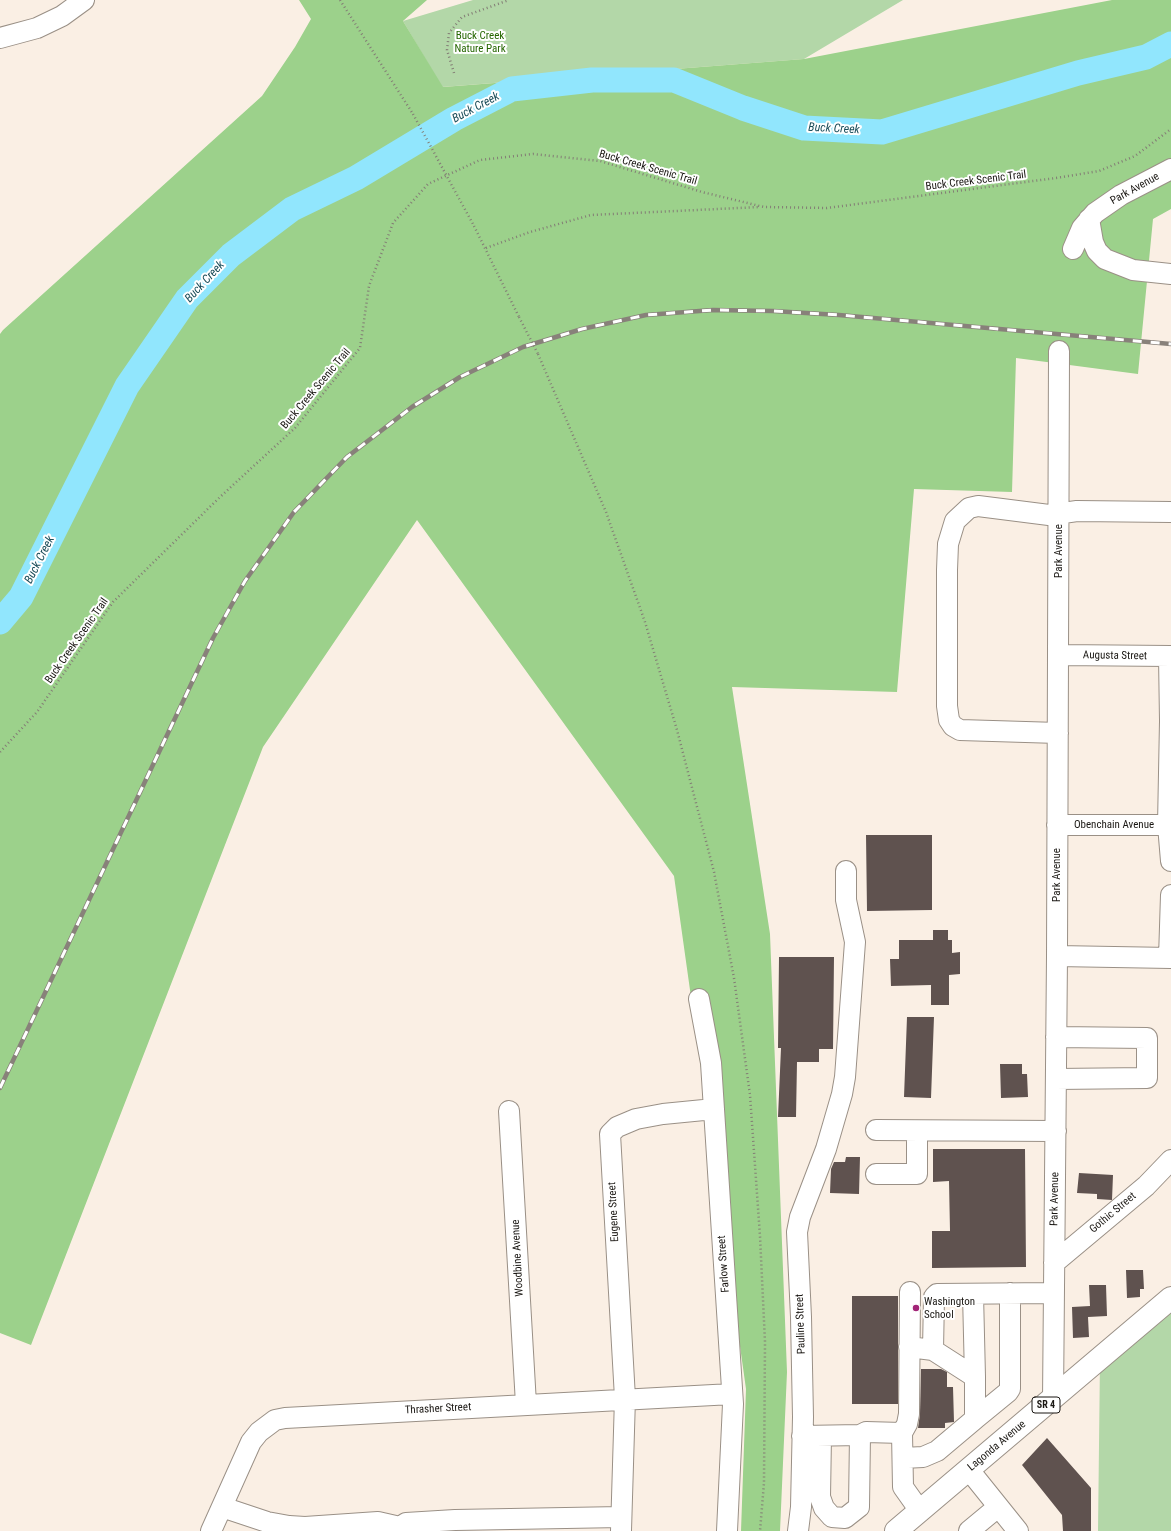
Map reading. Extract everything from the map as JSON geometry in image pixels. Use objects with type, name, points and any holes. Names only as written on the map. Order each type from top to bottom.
[{"type":"main road","name":"Lagonda Avenue","points":[[896,1531],[1171,1298]]},
{"type":"street","points":[[0,38],[36,28],[62,16],[84,0]]},
{"type":"street","name":"Park Avenue","points":[[1073,249],[1082,228],[1089,219],[1121,195],[1171,169]]},
{"type":"street","points":[[1089,219],[1096,251],[1105,259],[1133,270],[1171,274]]},
{"type":"street","name":"Park Avenue","points":[[1053,1399],[1058,825],[1059,351]]},
{"type":"street","points":[[1058,733],[960,730],[953,726],[949,720],[947,706],[947,570],[948,544],[951,530],[958,517],[969,508],[978,506],[1049,515],[1077,511],[1171,512]]},
{"type":"street","name":"Augusta Street","points":[[1058,655],[1170,656]]},
{"type":"street","points":[[1170,656],[1171,861]]},
{"type":"street","name":"Obenchain Avenue","points":[[1058,825],[1170,825]]},
{"type":"street","name":"Pauline Street","points":[[798,1531],[801,1507],[802,1436],[801,1317],[797,1232],[800,1217],[826,1149],[845,1077],[855,942],[846,900],[846,871]]},
{"type":"street","points":[[1057,956],[1170,958],[1171,896]]},
{"type":"street","name":"Farlow Street","points":[[699,999],[711,1062],[732,1394],[727,1531]]},
{"type":"street","points":[[1056,1037],[1147,1038],[1147,1078],[1056,1079]]},
{"type":"street","name":"Eugene Street","points":[[625,1398],[610,1134],[617,1127],[636,1119],[683,1111],[714,1109]]},
{"type":"street","name":"Woodbine Avenue","points":[[509,1111],[526,1404]]},
{"type":"street","points":[[876,1130],[1056,1131]]},
{"type":"street","points":[[876,1174],[917,1174],[917,1131]]},
{"type":"street","name":"Gothic Street","points":[[1054,1263],[1146,1186],[1171,1160]]},
{"type":"street","points":[[910,1292],[909,1414],[907,1424],[902,1433],[903,1488],[920,1511]]},
{"type":"street","points":[[903,1458],[923,1457],[937,1451],[1010,1389],[1010,1293]]},
{"type":"street","points":[[933,1350],[935,1295],[1054,1293]]},
{"type":"street","points":[[973,1294],[975,1419]]},
{"type":"street","points":[[909,1348],[933,1350],[975,1377]]},
{"type":"street","name":"Thrasher Street","points":[[210,1531],[251,1442],[258,1432],[276,1420],[285,1418],[625,1398],[732,1394]]},
{"type":"street","points":[[222,1507],[267,1522],[305,1527],[378,1522],[402,1529],[406,1523],[455,1520],[621,1524],[625,1398]]},
{"type":"street","points":[[802,1436],[860,1435],[866,1432],[902,1433]]},
{"type":"street","points":[[822,1436],[820,1497],[824,1508],[832,1517],[845,1518],[859,1507],[860,1435]]},
{"type":"street","points":[[969,1470],[1018,1531]]},
{"type":"street","points":[[969,1531],[998,1507]]},
{"type":"path","points":[[340,0],[413,114],[486,248],[538,354],[606,512],[645,622],[677,730],[714,872],[734,978],[750,1095],[760,1228],[765,1342],[764,1483],[760,1531]]},
{"type":"path","points":[[454,73],[447,50],[449,33],[462,18],[509,0]]},
{"type":"path","name":"Buck Creek Scenic Trail","points":[[0,752],[37,712],[113,602],[220,497],[295,428],[360,348],[369,286],[393,223],[428,184],[480,160],[534,154],[600,161],[702,192],[764,207],[827,208],[1099,171],[1135,156],[1171,129]]},
{"type":"path","points":[[486,248],[530,232],[591,216],[764,207]]},
{"type":"green space","points":[[299,0],[427,0],[403,21],[443,87],[804,59],[1112,0],[1171,0],[1171,209],[1153,219],[1138,374],[1016,358],[1012,492],[914,489],[897,692],[732,687],[770,934],[787,1372],[780,1531],[741,1531],[746,1389],[674,876],[417,520],[263,747],[31,1345],[0,1333],[0,334],[262,96],[295,47],[311,19]]},
{"type":"green space","name":"Buck Creek Nature Park","points":[[473,0],[903,0],[804,59],[442,87],[403,21]]},
{"type":"green space","points":[[1171,1298],[1171,1531],[1098,1531],[1100,1359]]},
{"type":"building","points":[[866,835],[932,835],[932,910],[867,911]]},
{"type":"building","points":[[933,930],[948,930],[948,940],[952,940],[952,953],[960,952],[960,974],[949,975],[949,1005],[931,1005],[931,985],[891,986],[890,959],[899,959],[899,940],[933,940]]},
{"type":"building","points":[[779,957],[834,957],[833,1049],[819,1049],[819,1062],[797,1062],[796,1117],[778,1117],[781,1048],[778,1048]]},
{"type":"building","points":[[907,1017],[934,1017],[931,1098],[904,1097]]},
{"type":"building","points":[[1000,1064],[1022,1064],[1022,1074],[1027,1074],[1028,1097],[1001,1098]]},
{"type":"building","points":[[933,1149],[1025,1149],[1026,1267],[932,1268],[932,1231],[950,1231],[949,1181],[933,1182]]},
{"type":"building","points":[[846,1157],[860,1157],[859,1194],[830,1193],[831,1169],[834,1162],[845,1162]]},
{"type":"building","points":[[1079,1173],[1113,1175],[1112,1200],[1097,1199],[1097,1194],[1077,1193]]},
{"type":"building","points":[[1126,1270],[1143,1270],[1144,1289],[1140,1289],[1140,1297],[1127,1298]]},
{"type":"building","points":[[1089,1285],[1106,1285],[1107,1316],[1088,1317],[1089,1337],[1073,1338],[1072,1307],[1090,1306]]},
{"type":"building","points":[[852,1296],[898,1296],[898,1404],[852,1404]]},
{"type":"building","points":[[921,1369],[941,1369],[947,1372],[947,1387],[953,1387],[954,1422],[945,1423],[945,1428],[918,1428],[920,1414]]},
{"type":"building","points":[[1047,1438],[1091,1488],[1091,1531],[1063,1531],[1062,1515],[1022,1465]]},
{"type":"waterway","name":"Buck Creek","points":[[0,622],[21,597],[127,386],[187,299],[231,255],[292,209],[356,178],[454,119],[512,89],[592,80],[674,80],[743,108],[804,128],[882,132],[1078,73],[1146,57],[1171,44]]},
{"type":"railway","points":[[0,1088],[213,638],[245,581],[294,512],[347,457],[412,407],[460,377],[523,347],[582,329],[646,315],[713,310],[773,311],[839,315],[1171,344]]},
{"type":"place","name":"Washington School","points":[[916,1308]]}]
